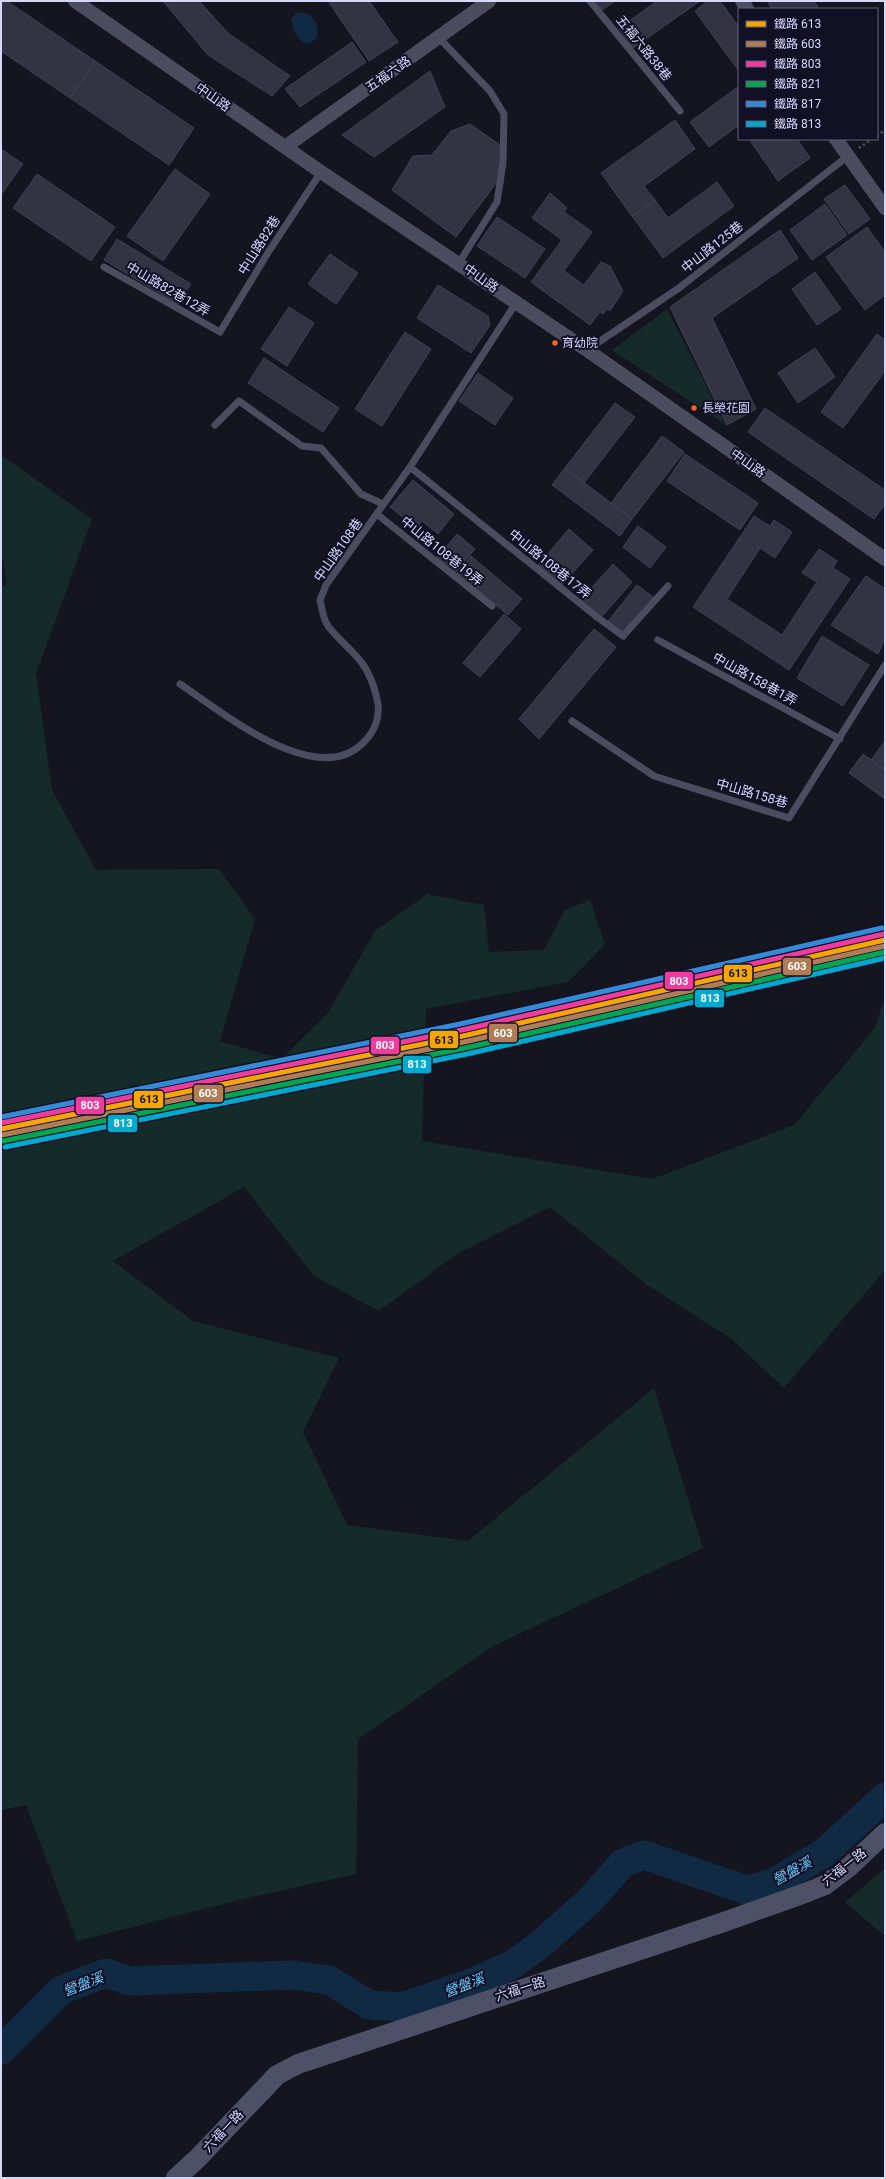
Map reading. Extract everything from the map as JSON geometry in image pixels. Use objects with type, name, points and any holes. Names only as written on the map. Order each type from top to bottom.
[{"type":"street","name":"中山路","points":[[75,1],[321,172],[587,350],[885,559]]},
{"type":"street","name":"五福六路","points":[[285,146],[489,1]]},
{"type":"street","points":[[837,140],[885,208]]},
{"type":"street","name":"六福一路","points":[[176,2178],[277,2076],[298,2064],[714,1926],[805,1893],[825,1885],[849,1867],[885,1833]]},
{"type":"lane","name":"五福六路38巷","points":[[590,1],[680,111]]},
{"type":"lane","points":[[439,38],[490,91],[504,114],[503,163],[497,202],[459,263]]},
{"type":"lane","name":"中山路125巷","points":[[587,350],[679,288],[848,156]]},
{"type":"lane","name":"中山路82巷","points":[[220,332],[269,251],[321,172]]},
{"type":"lane","name":"中山路82巷12弄","points":[[104,267],[220,332]]},
{"type":"lane","name":"中山路108巷","points":[[180,684],[264,741],[313,756],[327,759],[356,751],[370,736],[378,722],[378,704],[366,669],[328,626],[320,600],[326,585],[378,515],[383,504],[410,468],[516,303]]},
{"type":"lane","points":[[215,425],[238,401],[302,446],[321,448],[361,494],[383,504]]},
{"type":"lane","name":"中山路108巷17弄","points":[[410,468],[623,636],[668,586]]},
{"type":"lane","name":"中山路108巷19弄","points":[[378,515],[492,606]]},
{"type":"lane","name":"中山路158巷1弄","points":[[658,640],[840,739]]},
{"type":"lane","name":"中山路158巷","points":[[572,721],[654,776],[789,818],[840,739],[885,665]]},
{"type":"green space","points":[[667,309],[726,425],[612,350]]},
{"type":"green space","points":[[1,455],[92,519],[36,674],[52,790],[96,870],[219,869],[255,919],[220,1041],[281,1059],[328,1013],[375,931],[427,894],[484,905],[489,952],[544,950],[565,910],[590,900],[605,944],[568,982],[426,1009],[422,1141],[652,1179],[794,1125],[875,1028],[885,996],[885,1270],[784,1388],[732,1339],[647,1285],[550,1207],[457,1254],[379,1311],[314,1276],[244,1187],[113,1261],[193,1321],[339,1358],[303,1432],[347,1525],[468,1541],[654,1388],[703,1548],[493,1646],[358,1739],[356,1874],[244,1899],[77,1941],[26,1805],[1,1810],[1,587],[7,584],[1,547]]},
{"type":"green space","points":[[885,1868],[885,1936],[845,1902]]},
{"type":"water","points":[[296,12],[309,14],[316,23],[318,34],[315,40],[307,44],[298,38],[293,28],[291,20]]},
{"type":"building","points":[[1,1],[7,1],[95,61],[70,98],[1,51]]},
{"type":"building","points":[[163,1],[199,1],[228,33],[290,76],[272,96],[208,55]]},
{"type":"building","points":[[328,1],[369,1],[398,42],[369,61]]},
{"type":"building","points":[[596,1],[615,1],[602,10]]},
{"type":"building","points":[[657,1],[700,1],[633,48],[619,28]]},
{"type":"building","points":[[708,1],[720,1],[738,26],[738,70],[695,11]]},
{"type":"building","points":[[767,1],[814,1],[818,8],[771,8]]},
{"type":"building","points":[[352,42],[366,62],[300,107],[285,89]]},
{"type":"building","points":[[95,61],[194,128],[169,165],[70,98]]},
{"type":"building","points":[[430,71],[445,107],[374,157],[342,135]]},
{"type":"building","points":[[738,87],[738,126],[709,147],[690,122]]},
{"type":"building","points":[[675,120],[695,149],[644,186],[655,200],[632,216],[601,173]]},
{"type":"building","points":[[470,124],[500,145],[502,175],[456,237],[392,190],[413,156],[432,155],[451,131]]},
{"type":"building","points":[[750,140],[798,140],[810,158],[778,181]]},
{"type":"building","points":[[1,149],[23,164],[1,195]]},
{"type":"building","points":[[175,169],[210,194],[163,261],[127,236]]},
{"type":"building","points":[[37,174],[115,227],[91,261],[13,208]]},
{"type":"building","points":[[717,182],[734,206],[663,258],[632,216],[655,200],[668,218]]},
{"type":"building","points":[[845,185],[870,219],[849,234],[824,199]]},
{"type":"building","points":[[550,193],[567,208],[564,212],[592,232],[564,271],[584,285],[601,262],[610,266],[623,291],[610,311],[607,309],[603,314],[600,312],[590,325],[531,282],[562,240],[532,218]]},
{"type":"building","points":[[825,204],[847,235],[812,260],[790,230]]},
{"type":"building","points":[[497,217],[545,249],[525,278],[477,246]]},
{"type":"building","points":[[867,227],[885,252],[885,295],[865,310],[826,257]]},
{"type":"building","points":[[780,230],[798,258],[712,318],[756,409],[727,425],[670,307]]},
{"type":"building","points":[[117,239],[191,284],[178,304],[104,260]]},
{"type":"building","points":[[330,254],[358,273],[336,304],[308,284]]},
{"type":"building","points":[[815,272],[841,309],[817,325],[792,289]]},
{"type":"building","points":[[438,285],[488,316],[490,325],[471,353],[417,318]]},
{"type":"building","points":[[289,307],[314,323],[287,366],[261,349]]},
{"type":"building","points":[[405,332],[431,349],[382,426],[355,409]]},
{"type":"building","points":[[877,334],[885,340],[885,371],[843,428],[821,412]]},
{"type":"building","points":[[815,348],[835,377],[798,403],[778,373]]},
{"type":"building","points":[[264,358],[339,408],[323,432],[248,383]]},
{"type":"building","points":[[478,373],[513,398],[495,425],[459,401]]},
{"type":"building","points":[[615,403],[635,417],[584,483],[565,468]]},
{"type":"building","points":[[765,408],[885,490],[885,504],[874,519],[748,432]]},
{"type":"building","points":[[662,436],[684,452],[632,519],[611,503]]},
{"type":"building","points":[[685,454],[758,503],[740,530],[667,481]]},
{"type":"building","points":[[565,468],[632,519],[620,536],[552,485]]},
{"type":"building","points":[[413,480],[454,514],[438,534],[422,521],[416,528],[390,507]]},
{"type":"building","points":[[754,516],[770,526],[774,520],[792,532],[775,558],[760,548],[727,599],[782,635],[817,582],[802,573],[819,549],[837,561],[833,568],[850,579],[789,670],[693,607]]},
{"type":"building","points":[[638,526],[666,547],[650,568],[623,547]]},
{"type":"building","points":[[569,529],[593,550],[562,585],[538,565]]},
{"type":"building","points":[[457,534],[475,549],[454,574],[436,559]]},
{"type":"building","points":[[471,556],[522,599],[508,615],[457,573]]},
{"type":"building","points":[[613,564],[632,582],[598,621],[578,603]]},
{"type":"building","points":[[866,576],[885,589],[885,638],[878,654],[831,625]]},
{"type":"building","points":[[637,585],[656,599],[624,640],[605,625]]},
{"type":"building","points":[[504,614],[521,629],[480,677],[463,663]]},
{"type":"building","points":[[594,629],[616,647],[539,739],[519,719]]},
{"type":"building","points":[[822,636],[869,665],[843,706],[797,678]]},
{"type":"building","points":[[885,741],[885,770],[871,760]]},
{"type":"building","points":[[863,754],[885,770],[885,799],[849,773]]},
{"type":"waterway","name":"營盤溪","points":[[1,2050],[61,1990],[106,1973],[130,1981],[293,1975],[329,1980],[369,2005],[403,2007],[468,1984],[512,1965],[541,1944],[588,1902],[623,1863],[644,1855],[746,1890],[773,1883],[824,1853],[885,1797]]},
{"type":"rail line","name":"817","points":[[1,1117],[460,1024],[882,928]]},
{"type":"rail line","name":"803","points":[[1,1123],[462,1030],[884,934]]},
{"type":"rail line","name":"613","points":[[1,1129],[463,1036],[885,940]]},
{"type":"rail line","name":"603","points":[[2,1135],[464,1042],[885,946]]},
{"type":"rail line","name":"821","points":[[3,1141],[465,1048],[885,952]]},
{"type":"rail line","name":"813","points":[[5,1147],[467,1054],[885,958]]},
{"type":"place","name":"育幼院","points":[[555,343]]},
{"type":"place","name":"長榮花園","points":[[694,408]]}]
